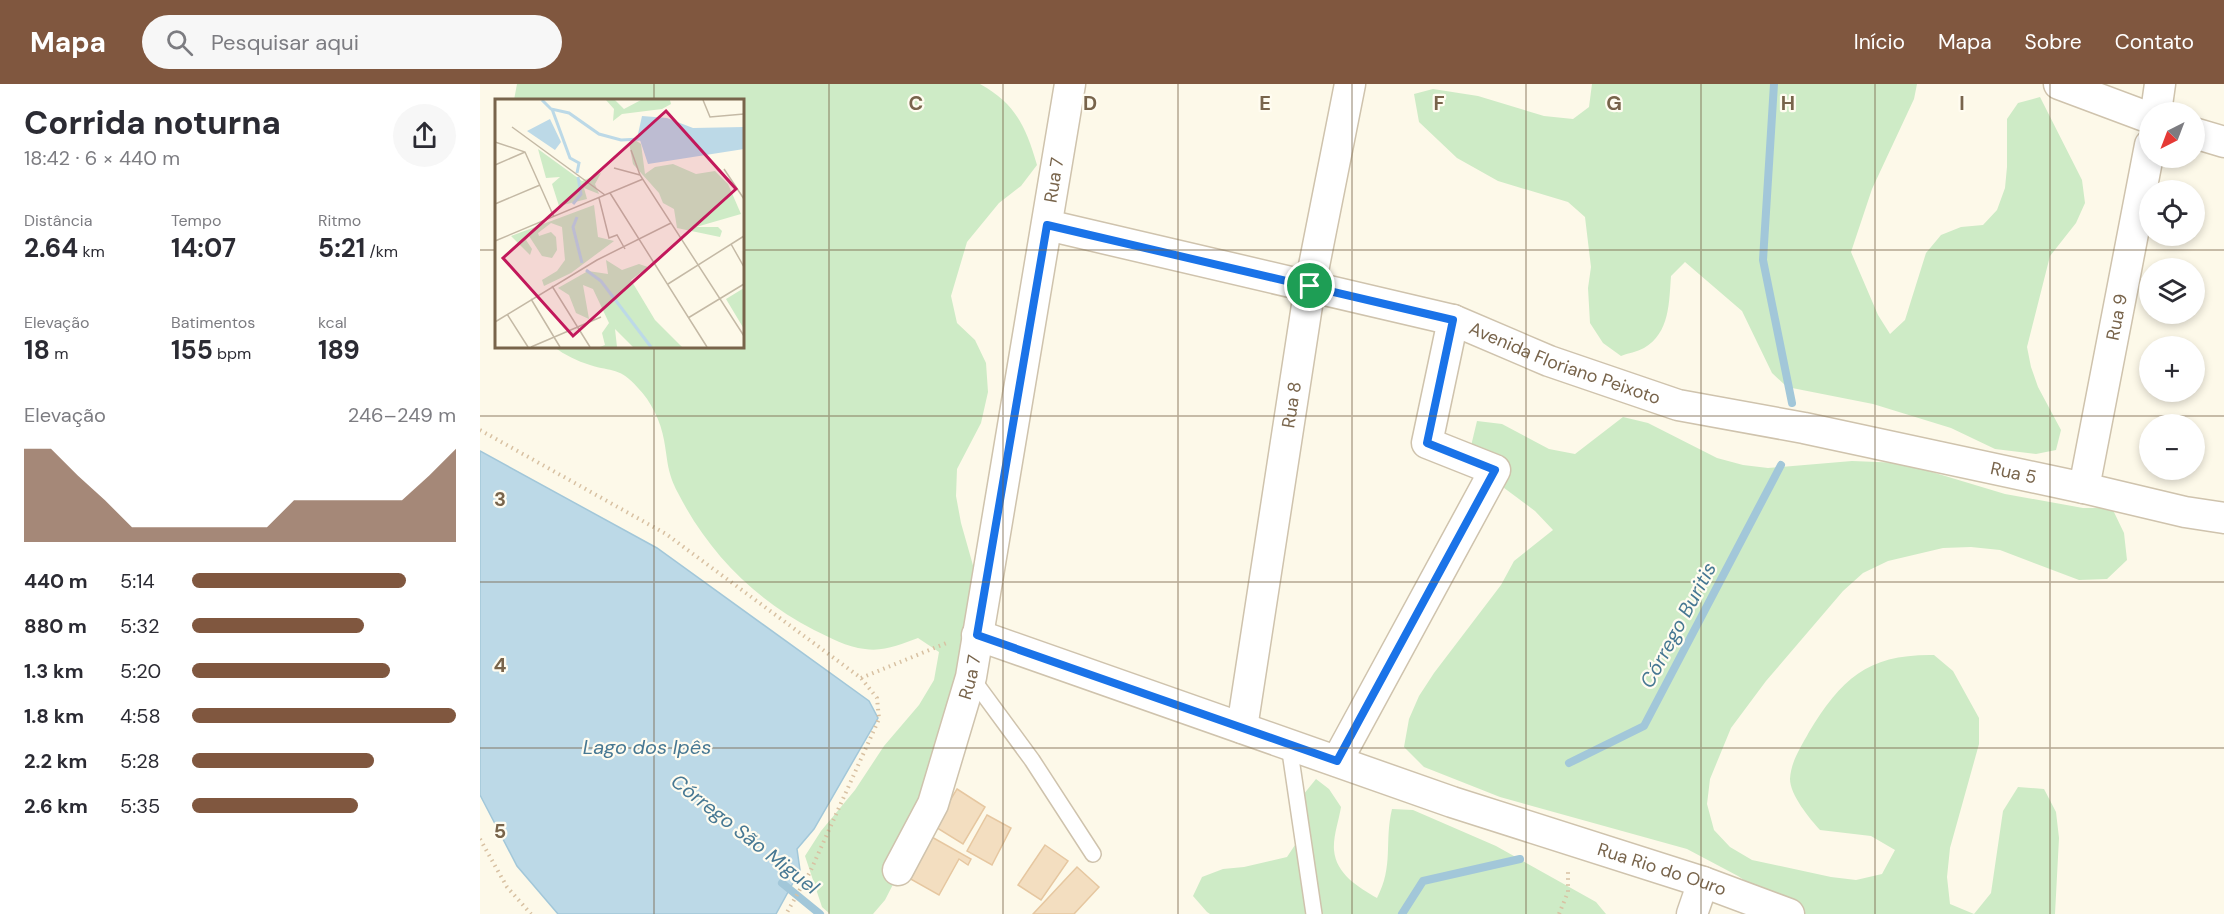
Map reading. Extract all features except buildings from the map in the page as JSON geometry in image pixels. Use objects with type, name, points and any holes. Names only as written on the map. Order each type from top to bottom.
[{"type":"street","name":"Rua 7","points":[[898,870],[933,804],[971,677],[1071,84]]},
{"type":"street","name":"Rua 8","points":[[1242,728],[1310,286],[1350,84]]},
{"type":"street","points":[[2059,84],[2139,114]]},
{"type":"street","points":[[2157,102],[2160,84]]},
{"type":"street","points":[[2205,136],[2224,142]]},
{"type":"street","name":"Rua 9","points":[[2084,488],[2146,168]]},
{"type":"street","name":"Avenida Floriano Peixoto","points":[[1047,225],[1453,320],[1549,361],[1678,405],[1804,428]]},
{"type":"street","points":[[1337,761],[1495,470],[1427,443],[1453,320]]},
{"type":"street","name":"Rua 5","points":[[1804,428],[2185,512],[2224,518]]},
{"type":"street","name":"Rua Rio do Ouro","points":[[977,635],[1337,761],[1703,882],[1789,914]]},
{"type":"street","points":[[1692,914],[1703,882]]},
{"type":"lane","points":[[971,677],[1032,760],[1093,854]]},
{"type":"lane","points":[[1289,744],[1314,914]]},
{"type":"path","points":[[480,430],[666,534],[861,678],[877,698],[879,719],[810,872],[786,914]]},
{"type":"path","points":[[861,678],[943,645],[977,635]]},
{"type":"path","points":[[480,839],[507,887],[531,914]]},
{"type":"path","points":[[1559,914],[1568,892],[1569,839]]},
{"type":"green space","points":[[517,84],[980,84],[1011,108],[1029,139],[1037,165],[1021,186],[999,203],[967,242],[951,296],[957,323],[975,340],[986,363],[988,392],[981,423],[957,469],[956,496],[976,576],[960,666],[924,824],[885,900],[873,914],[830,914],[822,907],[805,856],[821,831],[855,790],[884,746],[919,705],[934,680],[939,652],[918,638],[879,649],[865,649],[839,642],[792,618],[753,589],[719,554],[690,515],[668,467],[663,433],[658,419],[643,393],[621,373],[580,362],[556,348],[744,348],[744,99],[514,99]]},
{"type":"green space","points":[[1592,84],[1917,84],[1914,99],[1872,189],[1851,252],[1878,315],[1890,334],[1905,320],[1926,253],[1941,235],[1961,227],[1983,225],[1997,210],[2005,188],[2007,119],[2018,103],[2040,97],[2082,180],[2085,203],[2076,223],[2050,256],[2027,347],[2038,387],[2061,430],[2056,450],[2036,454],[1995,449],[1951,428],[1873,404],[1787,387],[1772,373],[1742,311],[1685,262],[1671,276],[1666,316],[1653,342],[1621,356],[1603,343],[1590,323],[1588,288],[1591,267],[1585,217],[1568,202],[1498,181],[1457,158],[1419,122],[1414,94],[1433,89],[1478,96],[1544,116],[1573,119],[1589,107]]},
{"type":"green space","points":[[1623,417],[1648,423],[1717,458],[1743,465],[1768,468],[1852,461],[1902,463],[2005,494],[2083,508],[2112,508],[2124,533],[2127,560],[2107,579],[2079,580],[2000,550],[1971,547],[1943,548],[1888,561],[1863,573],[1843,591],[1766,681],[1731,728],[1710,779],[1707,804],[1714,830],[1730,847],[1752,860],[1856,880],[1882,874],[1895,850],[1871,836],[1820,830],[1793,792],[1790,779],[1792,766],[1821,713],[1833,697],[1859,673],[1891,659],[1934,655],[1953,671],[1979,718],[1979,744],[1950,848],[1947,877],[1950,904],[1974,914],[1794,914],[1738,876],[1687,849],[1500,797],[1424,767],[1404,747],[1409,719],[1419,696],[1434,673],[1501,585],[1514,561],[1553,530],[1535,511],[1484,473],[1471,446],[1477,421],[1502,424],[1549,449],[1575,454]]},
{"type":"green space","points":[[1316,779],[1329,789],[1341,807],[1334,845],[1339,866],[1349,879],[1377,898],[1387,864],[1392,809],[1413,810],[1496,846],[1596,902],[1606,914],[1210,914],[1207,912],[1193,896],[1202,877],[1223,869],[1244,867],[1287,857],[1299,839],[1303,795]]},
{"type":"green space","points":[[2018,787],[2044,789],[2056,812],[2059,838],[2055,914],[1974,914],[1991,893],[2003,811]]},
{"type":"water","name":"Lago dos Ipês","points":[[480,451],[657,548],[869,701],[878,718],[814,829],[797,849],[800,870],[776,914],[558,914],[517,866],[480,795]]},
{"type":"waterway","name":"Córrego Buritis","points":[[1774,84],[1763,260],[1792,403]]},
{"type":"waterway","name":"Córrego Buritis","points":[[1569,763],[1644,726],[1781,465]]},
{"type":"waterway","name":"Córrego Buritis","points":[[1402,914],[1423,881],[1520,859]]},
{"type":"waterway","name":"Córrego São Miguel","points":[[782,883],[820,914]]},
{"type":"route","points":[[1047,225],[1310,286],[1453,320],[1427,443],[1495,470],[1337,761],[977,635],[1047,225]]}]
